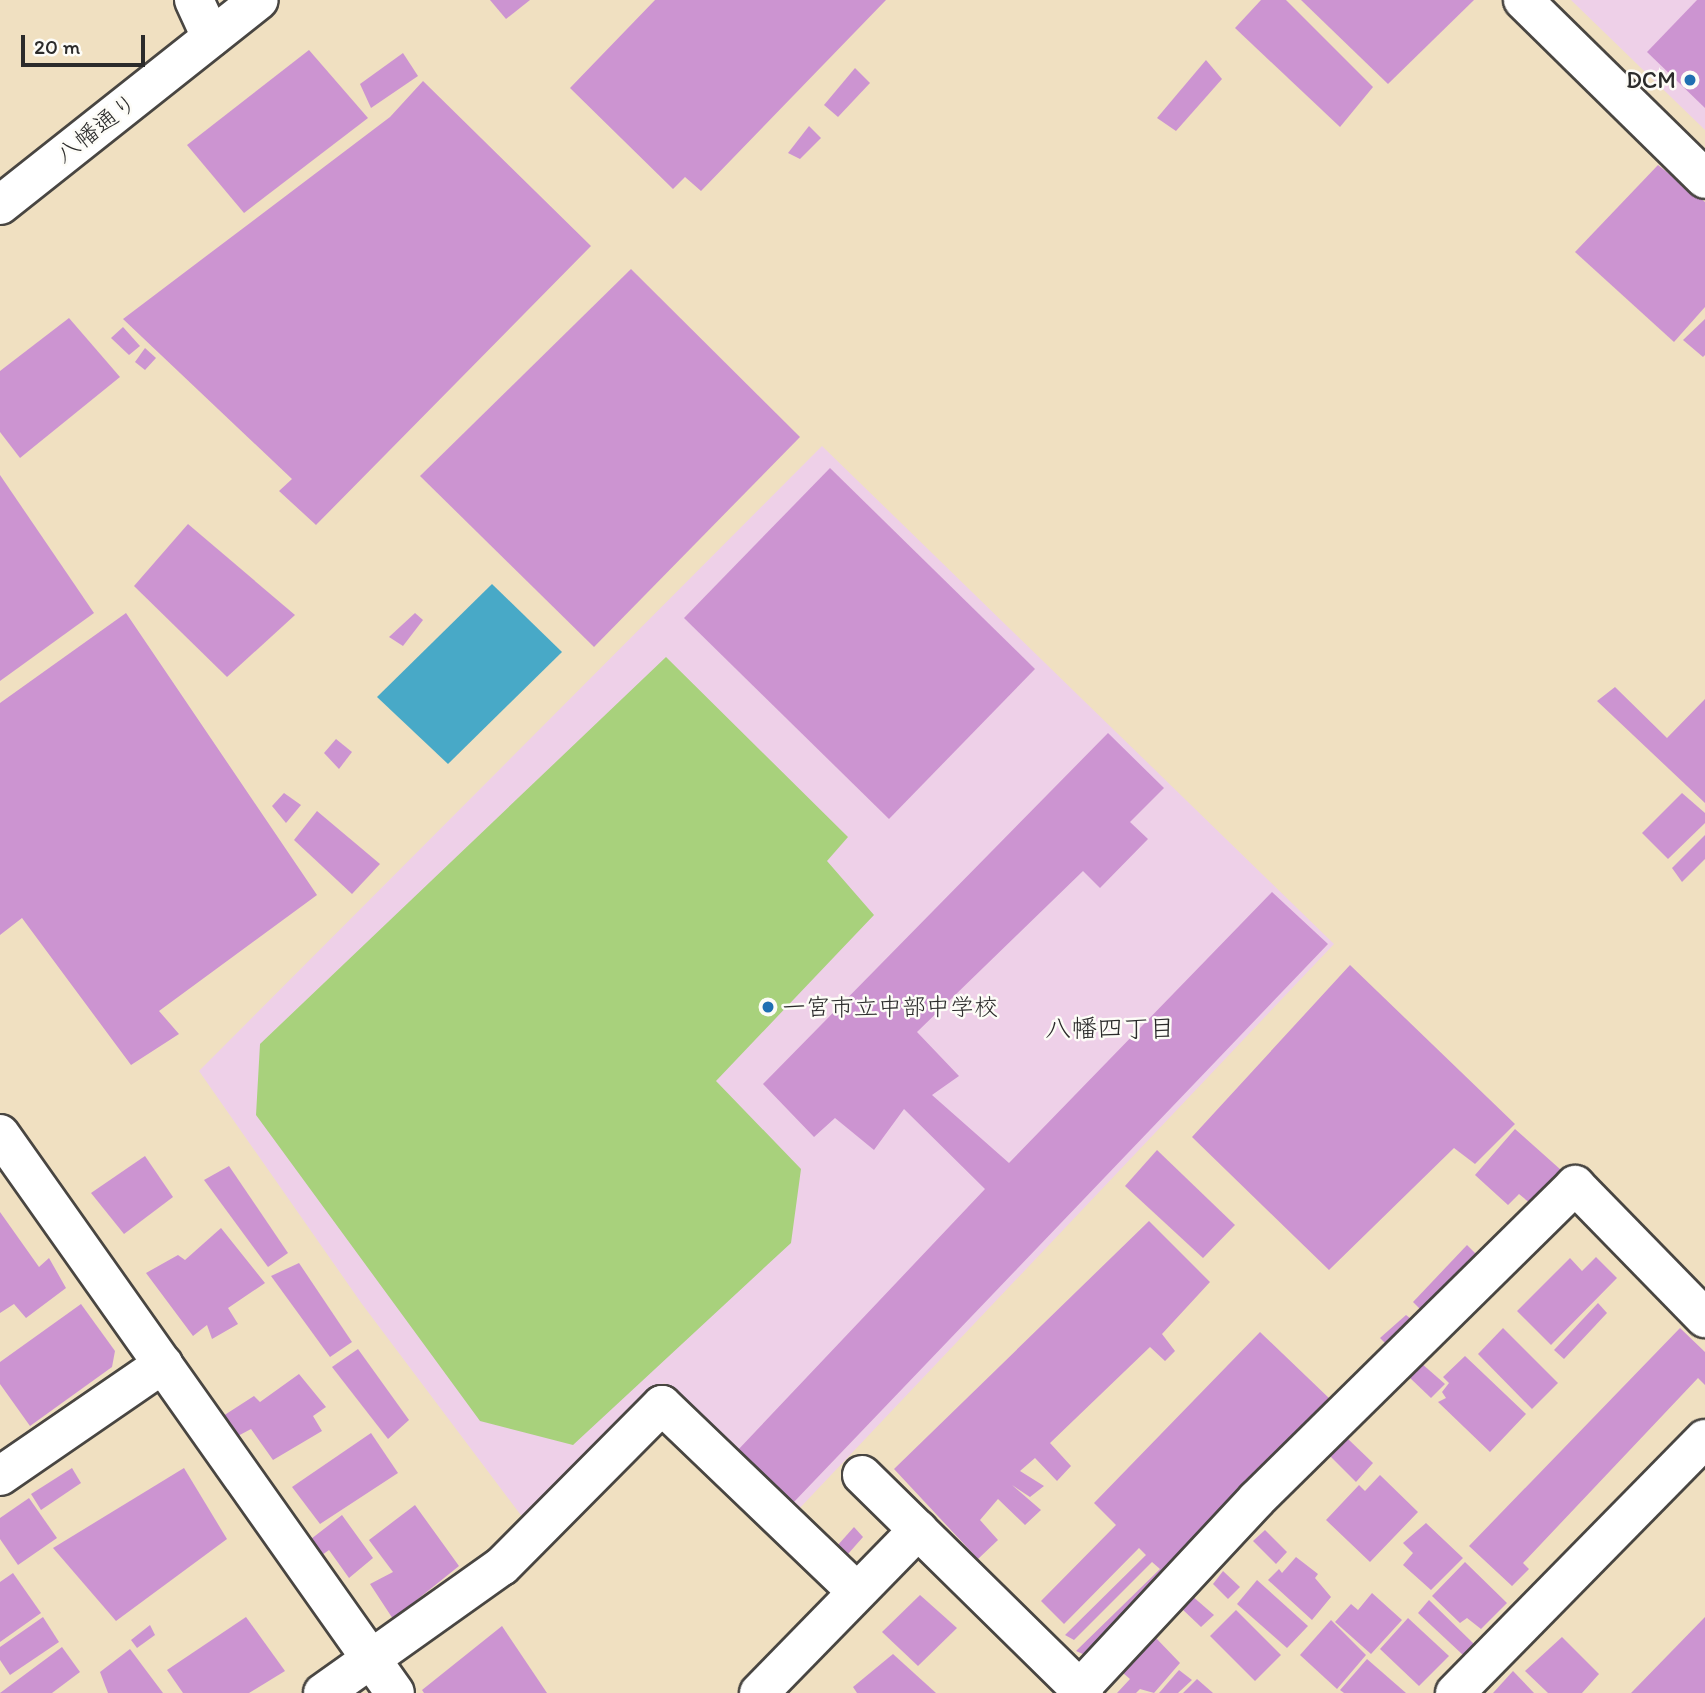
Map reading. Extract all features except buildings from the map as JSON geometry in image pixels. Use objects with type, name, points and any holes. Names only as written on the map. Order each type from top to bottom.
[{"type":"street","points":[[194,0],[211,37]]},
{"type":"street","name":"八幡通り","points":[[0,205],[259,0]]},
{"type":"street","points":[[1523,0],[1705,179]]},
{"type":"street","points":[[0,1134],[395,1693]]},
{"type":"street","points":[[862,1475],[1080,1692],[1257,1499],[1575,1185],[1705,1318]]},
{"type":"street","points":[[0,1476],[163,1364]]},
{"type":"street","points":[[323,1693],[502,1566],[662,1405],[857,1592]]},
{"type":"street","points":[[1455,1693],[1705,1439]]},
{"type":"street","points":[[759,1693],[918,1530]]},
{"type":"shaded area","points":[[1571,0],[1705,0],[1705,130]]},
{"type":"shaded area","name":"一宮市立中部中学校","points":[[822,446],[1334,944],[796,1512],[664,1383],[526,1522],[362,1304],[199,1071]]},
{"type":"green space","points":[[666,657],[848,837],[827,861],[874,915],[716,1081],[801,1169],[791,1243],[573,1445],[480,1421],[256,1115],[260,1044]]},
{"type":"water","points":[[492,584],[562,652],[448,764],[377,697]]},
{"type":"place","name":"DCM","points":[[1690,80]]},
{"type":"place","name":"一宮市立中部中学校","points":[[768,1007]]},
{"type":"district","name":"八幡四丁目","points":[[1110,1029]]}]
